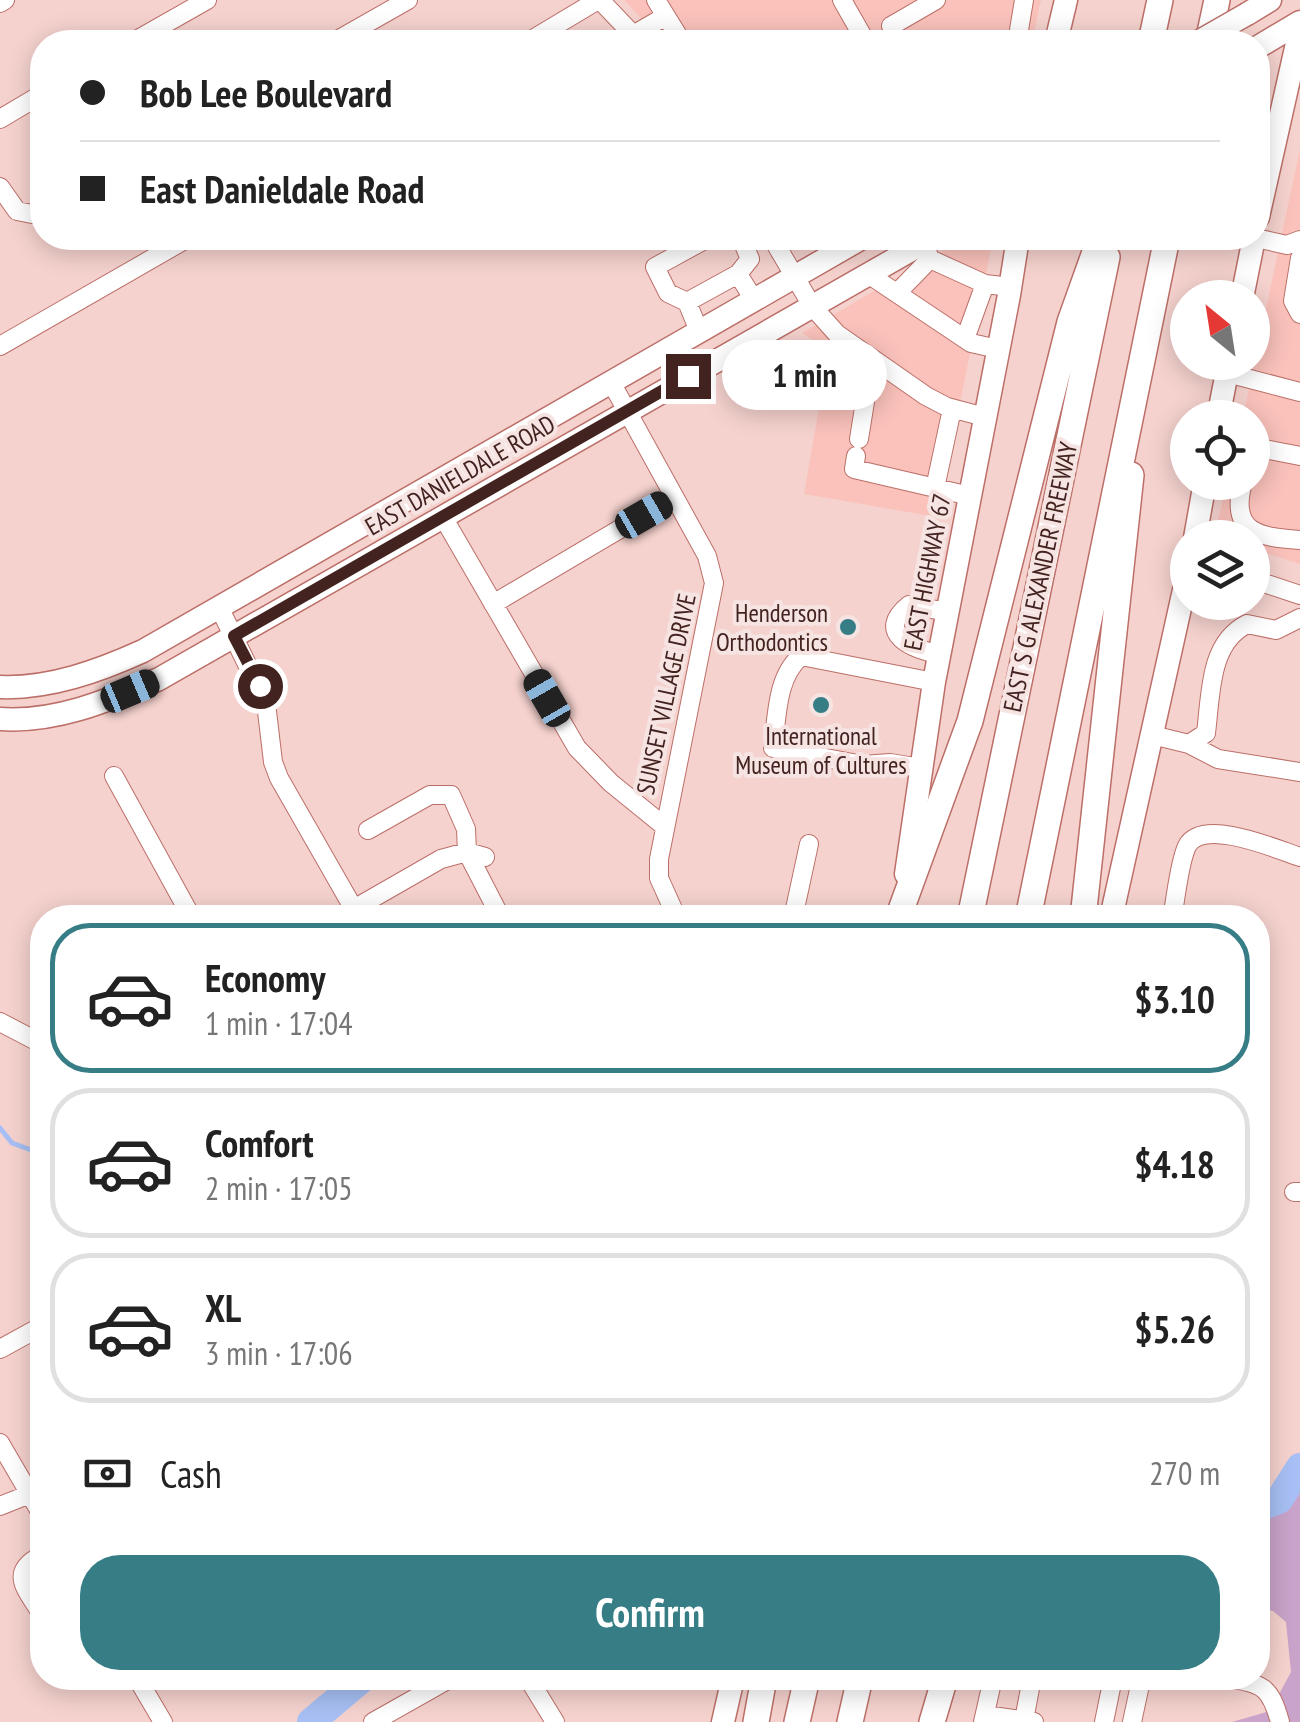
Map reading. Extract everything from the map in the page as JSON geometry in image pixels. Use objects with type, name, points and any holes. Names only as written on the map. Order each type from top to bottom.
[{"type":"highway","points":[[1154,30],[1160,0]]},
{"type":"highway","points":[[1211,30],[1217,0]]},
{"type":"highway","points":[[902,905],[970,721],[1070,322],[1096,250]]},
{"type":"highway","name":"EAST S G ALEXANDER FREEWAY","points":[[973,905],[1109,250]]},
{"type":"highway","points":[[1031,905],[1164,250]]},
{"type":"highway","points":[[1084,905],[1146,337]]},
{"type":"highway","points":[[756,1722],[762,1690]]},
{"type":"highway","points":[[798,1722],[805,1690]]},
{"type":"highway","points":[[850,1722],[857,1690]]},
{"type":"highway","points":[[932,1722],[944,1690]]},
{"type":"main road","points":[[1059,30],[1066,0]]},
{"type":"main road","points":[[1219,30],[1270,0]]},
{"type":"main road","points":[[1270,40],[1300,22]]},
{"type":"main road","points":[[1270,171],[1296,70],[1300,30]]},
{"type":"main road","name":"EAST DANIELDALE ROAD","points":[[0,688],[72,677],[106,668],[143,651],[795,276],[824,250]]},
{"type":"main road","name":"EAST DANIELDALE ROAD","points":[[0,719],[43,716],[102,703],[159,679],[871,272],[881,250]]},
{"type":"main road","name":"EAST HIGHWAY 67","points":[[900,905],[934,682],[1016,250]]},
{"type":"main road","points":[[1246,280],[1252,250]]},
{"type":"main road","points":[[520,434],[536,463]]},
{"type":"main road","points":[[1114,905],[1177,620]]},
{"type":"main road","points":[[723,1722],[730,1690]]},
{"type":"main road","points":[[941,1722],[946,1690]]},
{"type":"street","points":[[154,30],[207,0]]},
{"type":"street","points":[[355,30],[408,0]]},
{"type":"street","points":[[548,30],[599,0],[627,30]]},
{"type":"street","points":[[892,30],[890,26],[936,0]]},
{"type":"street","points":[[1019,30],[1024,0]]},
{"type":"street","points":[[846,2],[860,30]]},
{"type":"street","points":[[643,30],[661,8],[675,30]]},
{"type":"street","points":[[0,118],[30,101]]},
{"type":"street","points":[[0,187],[18,211],[30,214]]},
{"type":"street","points":[[1270,241],[1287,245],[1300,240]]},
{"type":"street","points":[[0,346],[167,250]]},
{"type":"street","points":[[687,250],[655,268],[668,293],[687,302],[699,331]]},
{"type":"street","points":[[687,302],[738,274],[750,259],[746,250]]},
{"type":"street","points":[[779,250],[812,306],[838,334],[926,396],[952,409],[985,418]]},
{"type":"street","points":[[897,293],[919,250]]},
{"type":"street","points":[[931,250],[985,284],[1010,287]]},
{"type":"street","points":[[1300,258],[1293,301],[1300,314]]},
{"type":"street","points":[[871,272],[965,339],[998,349]]},
{"type":"street","points":[[738,274],[754,300]]},
{"type":"street","points":[[965,339],[985,284]]},
{"type":"street","points":[[872,358],[854,469],[970,496]]},
{"type":"street","points":[[1264,380],[1300,392]]},
{"type":"street","name":"SUNSET VILLAGE DRIVE","points":[[611,382],[707,556],[714,583],[688,725],[664,826],[659,878],[670,905]]},
{"type":"street","points":[[936,488],[952,409]]},
{"type":"street","points":[[1270,450],[1300,456]]},
{"type":"street","points":[[493,604],[674,497]]},
{"type":"street","points":[[1240,500],[1240,518],[1248,528],[1258,534],[1300,540]]},
{"type":"street","points":[[442,517],[578,748],[611,783],[664,826]]},
{"type":"street","points":[[1270,584],[1300,595]]},
{"type":"street","points":[[940,654],[923,652],[901,642],[896,632],[898,615],[909,605],[948,612]]},
{"type":"street","points":[[220,607],[266,703],[273,762],[279,778],[345,905]]},
{"type":"street","points":[[1189,744],[1206,732],[1216,660],[1230,632],[1248,624],[1276,630],[1300,618]]},
{"type":"street","points":[[922,768],[890,763],[863,765],[773,748],[784,678],[790,664],[801,656],[934,682]]},
{"type":"street","points":[[1152,735],[1189,744],[1218,758],[1300,772]]},
{"type":"street","points":[[114,776],[185,905]]},
{"type":"street","points":[[368,830],[440,792],[451,795],[497,905]]},
{"type":"street","points":[[1175,905],[1188,846],[1198,835],[1220,833],[1300,857]]},
{"type":"street","points":[[796,905],[809,844]]},
{"type":"street","points":[[364,905],[423,867],[476,855]]},
{"type":"street","points":[[0,1022],[30,1038]]},
{"type":"street","points":[[0,1348],[30,1332]]},
{"type":"street","points":[[0,1442],[30,1494],[0,1506]]},
{"type":"street","points":[[30,1562],[22,1571],[22,1580],[30,1594]]},
{"type":"street","points":[[144,1690],[163,1722]]},
{"type":"street","points":[[373,1722],[430,1690]]},
{"type":"street","points":[[536,1690],[556,1722]]},
{"type":"street","points":[[991,1690],[984,1719],[1029,1721],[1031,1690]]},
{"type":"street","points":[[1104,1722],[1111,1690]]},
{"type":"street","points":[[1132,1722],[1139,1690]]},
{"type":"street","points":[[1264,1690],[1273,1696],[1278,1716]]},
{"type":"shaded area","points":[[624,0],[1041,0],[1035,30],[653,30]]},
{"type":"shaded area","points":[[1300,149],[1300,564],[1270,554],[1270,520],[1218,520],[1223,500],[1270,500],[1270,400],[1247,400],[1251,380],[1270,380],[1270,290]]},
{"type":"shaded area","points":[[944,250],[991,250],[937,517],[804,494],[829,351],[802,333]]},
{"type":"shaded area","points":[[1300,1477],[1300,1722],[1232,1722],[1270,1711],[1291,1672],[1286,1622],[1270,1610],[1270,1508],[1281,1504]]},
{"type":"waterway","points":[[0,1128],[12,1143],[30,1150]]},
{"type":"waterway","points":[[1270,1503],[1279,1500],[1300,1467]]},
{"type":"waterway","points":[[311,1722],[349,1690]]},
{"type":"place","name":"Henderson Orthodontics","points":[[848,627]]},
{"type":"place","name":"International Museum of Cultures","points":[[821,705]]},
{"type":"route","points":[[260,686],[234,636],[688,376]]}]
